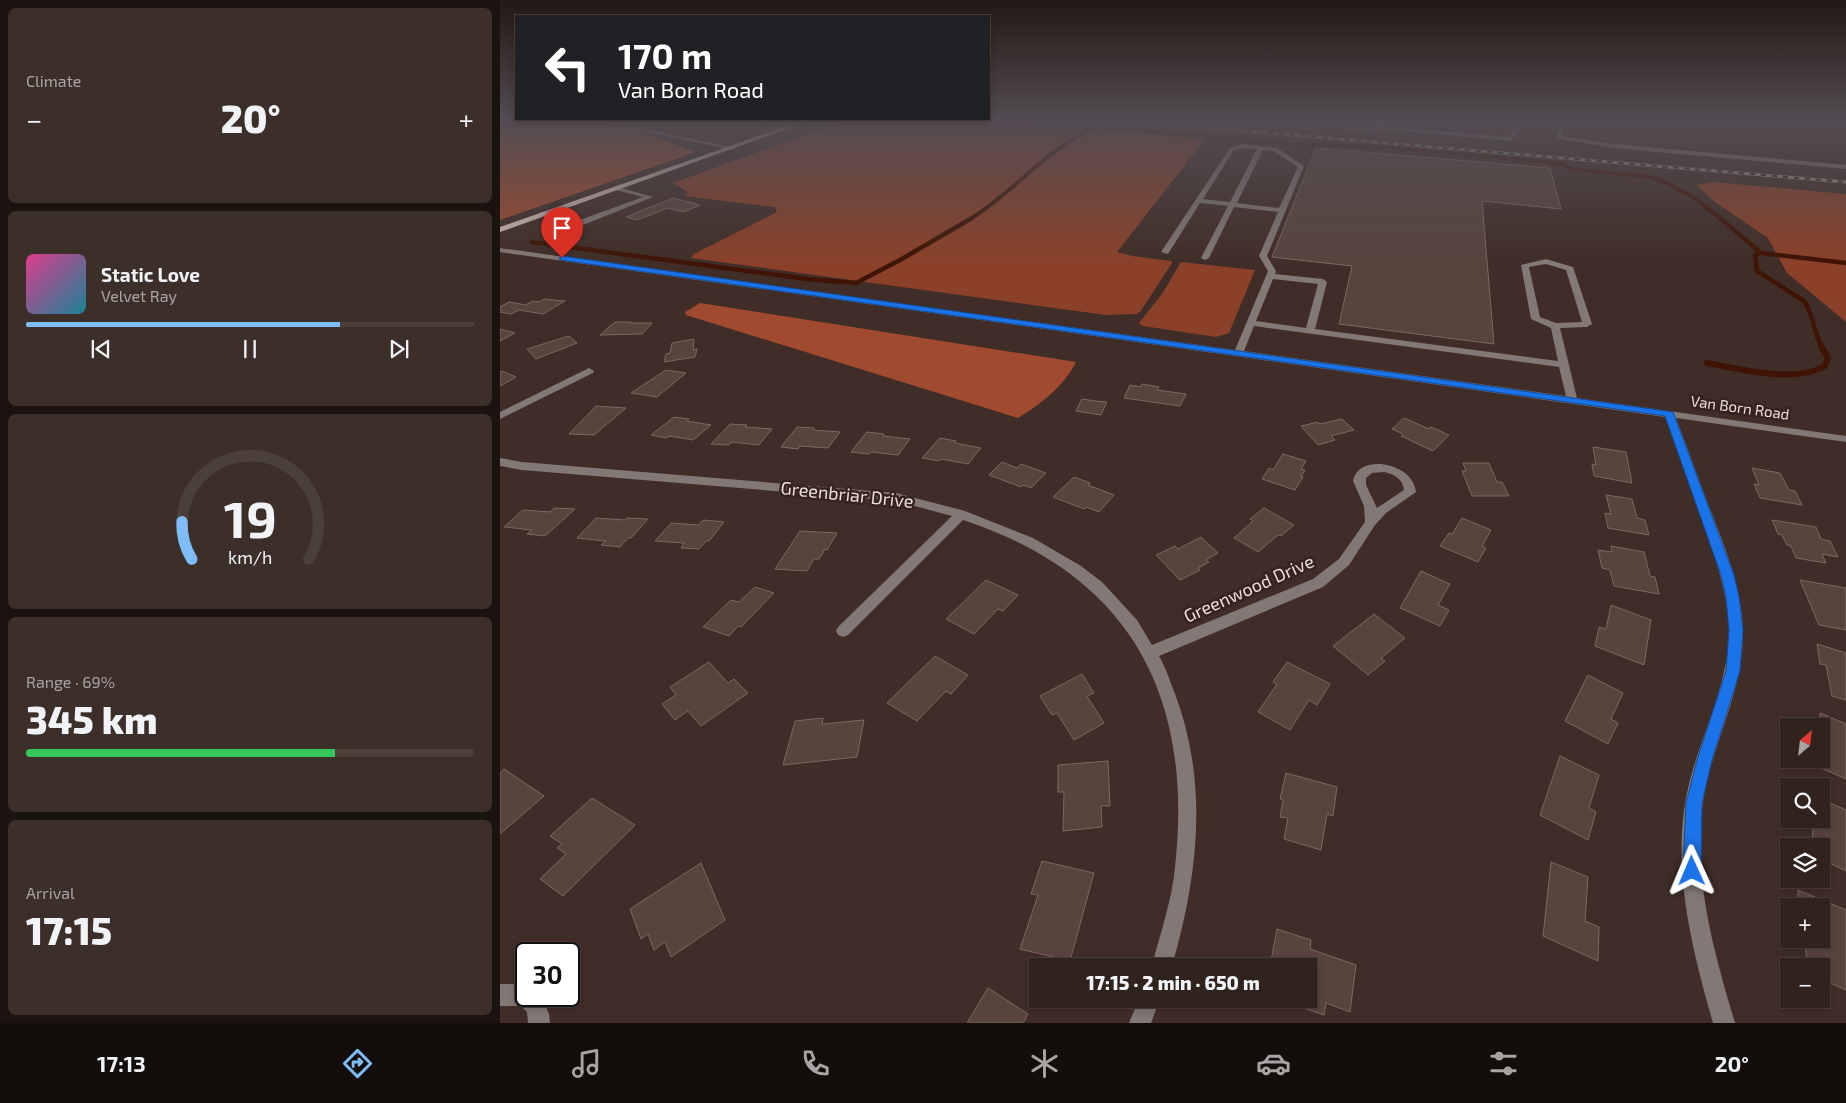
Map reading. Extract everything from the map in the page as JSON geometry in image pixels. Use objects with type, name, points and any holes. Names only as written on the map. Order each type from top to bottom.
[{"type":"main road","points":[[500,230],[674,169]]},
{"type":"street","points":[[1165,252],[1220,169]]},
{"type":"street","points":[[1205,258],[1250,169]]},
{"type":"street","points":[[1238,354],[1272,271],[1263,256],[1300,169]]},
{"type":"street","points":[[580,223],[650,197],[618,189]]},
{"type":"street","points":[[1198,201],[1282,210]]},
{"type":"street","name":"Van Born Road","points":[[500,250],[1846,439]]},
{"type":"street","points":[[1546,261],[1570,269],[1587,324],[1555,326],[1536,319],[1525,264],[1546,261]]},
{"type":"street","points":[[1270,276],[1323,282],[1310,331]]},
{"type":"street","points":[[1251,323],[1564,365]]},
{"type":"street","points":[[1555,326],[1572,401]]},
{"type":"street","points":[[500,416],[589,371]]},
{"type":"street","points":[[1669,414],[1727,575],[1736,630],[1733,671],[1705,760],[1694,803],[1691,856],[1694,901],[1705,956],[1724,1023]]},
{"type":"street","name":"Greenbriar Drive","points":[[500,462],[896,497],[961,514],[1032,543],[1079,571],[1115,604],[1150,653],[1166,688],[1178,728],[1187,782],[1188,832],[1182,891],[1164,958]]},
{"type":"street","points":[[843,631],[961,514]]},
{"type":"street","name":"Greenwood Drive","points":[[1150,653],[1318,583],[1344,562],[1371,522]]},
{"type":"street","points":[[500,995],[516,993],[526,996],[534,1003],[539,1023]]},
{"type":"street","points":[[1140,1023],[1146,1008]]},
{"type":"shaded area","points":[[500,169],[648,169],[500,220]]},
{"type":"shaded area","points":[[712,169],[1182,169],[1117,252],[1171,261],[1172,263],[1140,312],[1136,314],[1106,315],[691,258],[694,254],[777,212],[775,207],[684,196],[688,192],[673,183]]},
{"type":"shaded area","points":[[1713,182],[1846,194],[1846,322],[1787,273],[1768,238],[1715,202],[1696,185]]},
{"type":"shaded area","points":[[1181,262],[1255,270],[1229,333],[1216,337],[1143,326],[1139,323],[1162,294]]},
{"type":"shaded area","points":[[700,303],[1076,362],[1065,379],[1051,394],[1018,418],[686,315],[685,312]]},
{"type":"building","points":[[1308,169],[1550,169],[1561,209],[1482,201],[1494,344],[1339,324],[1352,266],[1272,257]]},
{"type":"building","points":[[673,198],[700,205],[684,212],[668,208],[637,220],[626,217]]},
{"type":"building","points":[[544,299],[565,301],[543,314],[519,310],[511,314],[500,312],[500,307],[509,302],[526,305],[533,301],[539,302]]},
{"type":"building","points":[[615,322],[652,323],[642,334],[600,335]]},
{"type":"building","points":[[500,329],[515,333],[500,341]]},
{"type":"building","points":[[569,336],[577,343],[536,359],[527,349]]},
{"type":"building","points":[[694,339],[693,350],[697,349],[695,357],[664,362],[666,354],[670,353],[672,343]]},
{"type":"building","points":[[666,370],[686,373],[657,397],[631,393]]},
{"type":"building","points":[[502,371],[516,377],[500,386],[500,372]]},
{"type":"building","points":[[1142,384],[1159,387],[1157,390],[1186,394],[1180,406],[1124,398],[1130,385],[1141,387]]},
{"type":"building","points":[[1082,399],[1107,402],[1101,415],[1076,411]]},
{"type":"building","points":[[596,406],[626,408],[594,435],[569,434]]},
{"type":"building","points":[[674,417],[711,425],[693,440],[651,435]]},
{"type":"building","points":[[1404,418],[1449,435],[1433,451],[1401,436],[1403,434],[1392,429]]},
{"type":"building","points":[[1342,419],[1354,430],[1331,436],[1335,440],[1318,445],[1301,426],[1318,422],[1320,424]]},
{"type":"building","points":[[730,424],[772,429],[759,445],[731,442],[729,445],[711,444]]},
{"type":"building","points":[[797,427],[840,432],[828,448],[800,446],[798,449],[781,447]]},
{"type":"building","points":[[867,432],[910,439],[898,455],[851,452]]},
{"type":"building","points":[[940,438],[981,448],[968,464],[922,458]]},
{"type":"building","points":[[1593,447],[1626,452],[1632,483],[1594,476],[1592,464],[1596,465]]},
{"type":"building","points":[[1283,454],[1306,461],[1301,469],[1305,470],[1301,477],[1303,477],[1295,490],[1262,479],[1269,468],[1273,470]]},
{"type":"building","points":[[1002,462],[1017,468],[1021,464],[1046,473],[1031,488],[1023,485],[1021,487],[989,475]]},
{"type":"building","points":[[1463,463],[1489,463],[1497,482],[1502,482],[1509,496],[1472,496],[1462,471],[1466,471]]},
{"type":"building","points":[[1752,468],[1780,473],[1789,490],[1795,491],[1802,505],[1760,498],[1754,484],[1759,485]]},
{"type":"building","points":[[1074,477],[1090,483],[1088,485],[1114,495],[1099,512],[1086,507],[1084,509],[1053,497]]},
{"type":"building","points":[[1606,495],[1632,499],[1637,518],[1645,520],[1649,535],[1608,528],[1605,513],[1611,514]]},
{"type":"building","points":[[554,508],[575,509],[545,536],[527,534],[532,530],[504,527],[523,510],[550,512]]},
{"type":"building","points":[[1264,508],[1294,525],[1281,536],[1278,535],[1258,552],[1234,538],[1253,521],[1250,519]]},
{"type":"building","points":[[596,518],[648,519],[620,547],[601,545],[606,541],[577,538]]},
{"type":"building","points":[[1462,518],[1491,530],[1482,546],[1486,548],[1478,562],[1440,546],[1449,533],[1452,534]]},
{"type":"building","points":[[703,520],[724,522],[709,541],[706,541],[699,549],[681,548],[684,543],[655,541],[671,523],[699,525]]},
{"type":"building","points":[[1772,520],[1816,527],[1821,539],[1830,541],[1838,557],[1822,554],[1826,563],[1796,558],[1791,546],[1787,545],[1782,535],[1778,534]]},
{"type":"building","points":[[800,531],[837,533],[827,550],[825,549],[819,559],[814,559],[807,571],[775,569]]},
{"type":"building","points":[[1201,537],[1218,553],[1206,560],[1209,562],[1198,568],[1200,570],[1180,580],[1156,555],[1175,546],[1178,549]]},
{"type":"building","points":[[1611,546],[1644,552],[1650,576],[1655,577],[1659,594],[1614,586],[1610,570],[1602,568],[1598,550],[1612,552]]},
{"type":"building","points":[[1421,571],[1450,584],[1438,605],[1449,610],[1440,626],[1400,608]]},
{"type":"building","points":[[986,580],[1018,595],[1003,611],[998,609],[974,634],[946,619]]},
{"type":"building","points":[[1800,580],[1846,588],[1846,630],[1819,625]]},
{"type":"building","points":[[755,587],[774,593],[741,627],[738,626],[729,636],[703,627],[731,600],[739,602]]},
{"type":"building","points":[[1611,605],[1651,620],[1644,665],[1595,646],[1599,627],[1606,629]]},
{"type":"building","points":[[1374,614],[1405,638],[1381,658],[1385,661],[1368,675],[1333,646]]},
{"type":"building","points":[[1817,644],[1846,653],[1846,700],[1832,696],[1826,665],[1820,664]]},
{"type":"building","points":[[935,656],[968,675],[951,694],[946,691],[917,721],[887,703]]},
{"type":"building","points":[[709,662],[728,683],[734,679],[748,693],[701,726],[688,711],[675,720],[662,704],[676,695],[670,687]]},
{"type":"building","points":[[1287,662],[1330,684],[1317,705],[1309,700],[1290,730],[1258,712],[1277,684],[1273,682]]},
{"type":"building","points":[[1082,674],[1094,693],[1087,696],[1104,723],[1074,740],[1057,713],[1052,715],[1040,696]]},
{"type":"building","points":[[1588,675],[1623,693],[1611,719],[1618,723],[1608,744],[1565,721]]},
{"type":"building","points":[[1820,713],[1846,724],[1846,779],[1821,768],[1830,768],[1830,718],[1820,718]]},
{"type":"building","points":[[823,718],[822,724],[864,720],[857,757],[783,765],[795,721]]},
{"type":"building","points":[[1560,756],[1599,775],[1589,808],[1596,812],[1588,840],[1540,815]]},
{"type":"building","points":[[1108,761],[1110,806],[1101,806],[1102,827],[1063,831],[1064,792],[1058,792],[1058,765]]},
{"type":"building","points":[[504,769],[544,796],[500,834],[500,773]]},
{"type":"building","points":[[1286,773],[1337,787],[1333,816],[1327,814],[1321,850],[1284,839],[1288,818],[1280,817],[1283,800],[1280,799]]},
{"type":"building","points":[[592,798],[635,825],[563,896],[540,879],[566,854],[557,848],[562,844],[550,836]]},
{"type":"building","points":[[1830,803],[1846,810],[1846,871],[1830,863],[1830,838],[1812,838],[1813,828],[1830,828]]},
{"type":"building","points":[[1042,861],[1094,873],[1071,958],[1058,958],[1020,949],[1038,895],[1031,894]]},
{"type":"building","points":[[1551,862],[1588,877],[1585,921],[1599,927],[1598,961],[1543,936]]},
{"type":"building","points":[[701,863],[725,920],[671,957],[665,942],[654,950],[648,934],[641,939],[630,909]]},
{"type":"building","points":[[1798,890],[1817,898],[1798,898]]},
{"type":"building","points":[[1830,903],[1846,910],[1846,990],[1830,983],[1830,958],[1806,958],[1806,948],[1830,948]]},
{"type":"building","points":[[1277,929],[1311,940],[1310,949],[1356,965],[1350,1012],[1326,1003],[1324,1015],[1303,1008],[1317,1008],[1317,958],[1272,958]]},
{"type":"building","points":[[988,988],[1028,1014],[1023,1023],[967,1023]]},
{"type":"waterway","points":[[970,219],[1033,169]]},
{"type":"waterway","points":[[1570,169],[1651,177],[1693,197],[1721,219]]},
{"type":"waterway","points":[[532,242],[807,279],[856,283],[972,218]]},
{"type":"waterway","points":[[1720,218],[1761,253]]},
{"type":"waterway","points":[[1761,253],[1846,263]]},
{"type":"waterway","points":[[1761,253],[1755,255],[1757,271],[1804,301],[1810,312],[1822,347]]},
{"type":"waterway","points":[[1707,363],[1767,374],[1798,374],[1825,366],[1828,358],[1821,346]]},
{"type":"railway","points":[[1689,169],[1846,182]]},
{"type":"route","points":[[562,258],[1669,414],[1727,575],[1736,630],[1733,671],[1705,760],[1694,803],[1692,871]]}]
